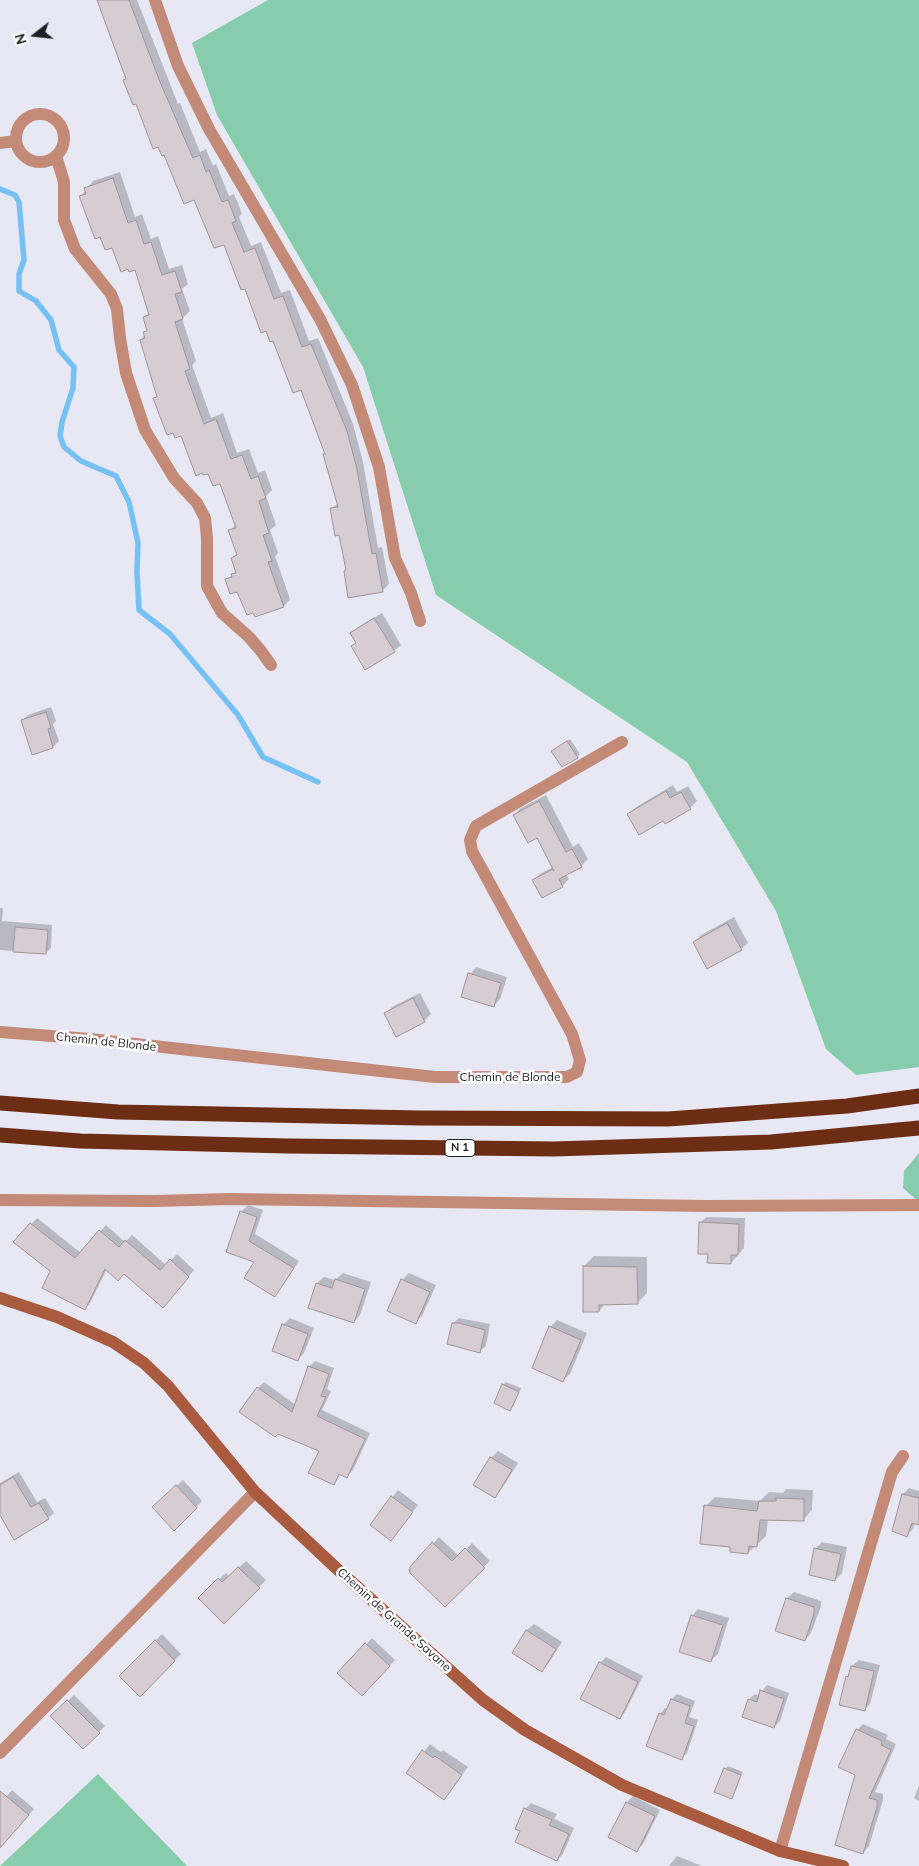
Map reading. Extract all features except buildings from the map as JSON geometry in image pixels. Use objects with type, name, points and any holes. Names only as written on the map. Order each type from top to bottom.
[{"type":"highway","points":[[0,1103],[128,1112],[420,1118],[668,1119],[847,1106],[919,1096]]},
{"type":"highway","name":"N 1","points":[[0,1135],[80,1141],[554,1149],[771,1142],[919,1128]]},
{"type":"street","points":[[155,0],[178,66],[209,129],[320,319],[352,385],[380,467],[395,558],[420,621]]},
{"type":"street","points":[[32,115],[48,116],[60,126],[64,134],[62,150],[56,156],[50,160],[35,162],[22,155],[16,140],[20,125],[32,115]]},
{"type":"street","points":[[0,143],[16,140]]},
{"type":"street","points":[[56,156],[64,182],[64,220],[75,249],[111,294],[117,309],[126,373],[145,430],[174,478],[197,503],[205,518],[207,586],[222,613],[262,651],[271,665]]},
{"type":"street","name":"Chemin de Blonde","points":[[0,1032],[100,1040],[435,1077],[567,1078],[577,1072],[580,1060],[572,1034],[472,851],[470,840],[476,826],[622,742]]},
{"type":"street","points":[[0,1200],[82,1199],[154,1201],[231,1199],[708,1206],[919,1205]]},
{"type":"street","name":"Chemin de Grande Savane","points":[[0,1298],[57,1316],[113,1342],[144,1363],[168,1386],[255,1492],[475,1693],[525,1730],[622,1785],[780,1851],[843,1866]]},
{"type":"street","points":[[780,1851],[892,1472],[903,1456]]},
{"type":"street","points":[[0,1753],[255,1492]]},
{"type":"green space","points":[[268,0],[919,0],[919,1067],[856,1075],[826,1049],[776,911],[687,762],[436,595],[363,367],[217,115],[192,43]]},
{"type":"green space","points":[[919,1153],[919,1202],[903,1188],[904,1171]]},
{"type":"green space","points":[[98,1774],[187,1866],[0,1866]]},
{"type":"waterway","points":[[0,189],[15,195],[19,202],[24,260],[19,274],[19,291],[36,301],[51,320],[59,350],[74,367],[73,388],[62,422],[60,436],[64,447],[81,461],[116,476],[129,502],[138,543],[139,610],[170,634],[238,715],[263,757],[318,782]]}]
